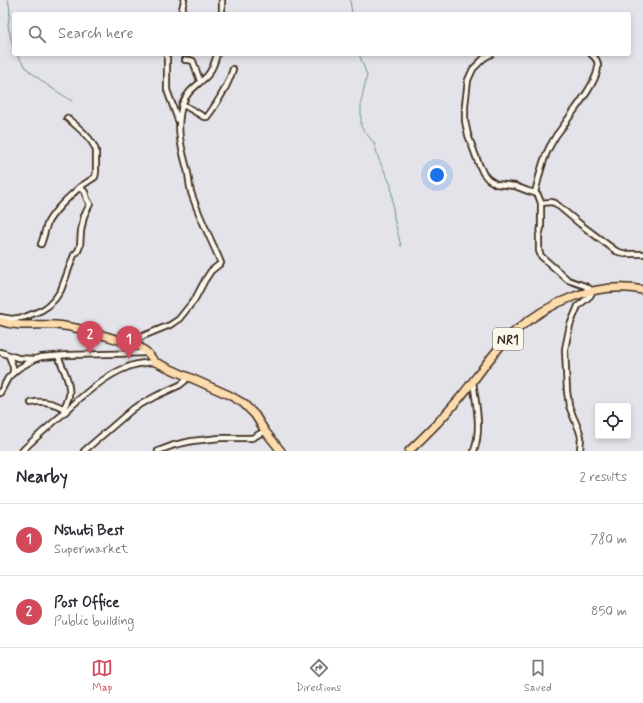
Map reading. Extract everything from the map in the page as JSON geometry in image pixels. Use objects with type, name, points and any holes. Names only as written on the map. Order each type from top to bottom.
[{"type":"highway","name":"NR1","points":[[410,451],[457,402],[513,333],[532,318],[566,299],[580,294],[616,288],[643,290]]},
{"type":"highway","points":[[0,321],[17,325],[63,325],[140,347],[148,352],[155,362],[229,395],[243,403],[255,415],[265,431],[281,451]]},
{"type":"street","points":[[181,12],[184,0]]},
{"type":"street","points":[[222,0],[222,12]]},
{"type":"street","points":[[133,344],[143,336],[170,325],[179,319],[195,299],[211,271],[221,263],[199,214],[192,194],[181,146],[178,122],[167,90],[167,56]]},
{"type":"street","points":[[178,122],[182,104],[187,95],[207,76],[216,56]]},
{"type":"street","points":[[488,56],[473,70],[468,80],[465,105],[465,121],[471,144],[483,173],[492,182],[501,186],[515,186],[535,193],[539,197],[541,203],[541,228],[539,235],[540,254],[566,278],[593,291],[590,296],[578,306],[570,326],[565,349],[567,391],[573,416],[581,437],[580,451]]},
{"type":"street","points":[[535,193],[542,166],[550,145],[587,92],[598,72],[598,62],[594,56]]},
{"type":"street","points":[[185,60],[193,61],[200,81]]},
{"type":"street","points":[[182,104],[204,117],[207,117],[229,80],[232,69]]},
{"type":"street","points":[[41,244],[47,223],[54,213],[80,187],[95,177],[96,150],[85,135],[67,118]]},
{"type":"street","points":[[0,317],[12,319],[20,318],[42,310],[48,306],[61,290],[74,255],[80,246],[84,216],[90,204],[85,192],[80,187]]},
{"type":"street","points":[[541,203],[555,203],[616,251],[625,254],[643,254]]},
{"type":"street","points":[[0,352],[18,358],[35,359],[49,356],[148,352]]},
{"type":"street","points":[[9,356],[13,367],[13,373]]},
{"type":"street","points":[[58,356],[69,388],[69,398],[64,408],[64,413]]},
{"type":"street","points":[[0,393],[8,378],[13,373],[35,359]]},
{"type":"street","points":[[22,451],[90,390],[120,370],[138,364],[155,362]]},
{"type":"street","points":[[84,451],[134,408],[180,385],[188,377]]},
{"type":"street","points":[[473,381],[478,430],[477,443],[474,451]]},
{"type":"street","points":[[32,403],[46,402],[64,408]]},
{"type":"street","points":[[158,451],[199,439],[252,438],[265,431]]},
{"type":"waterway","points":[[8,0],[10,9],[8,26],[12,43]]},
{"type":"waterway","points":[[350,0],[352,12]]},
{"type":"waterway","points":[[18,56],[28,70],[47,85],[72,101]]},
{"type":"waterway","points":[[360,56],[367,75],[361,102],[361,127],[374,143],[379,160],[391,185],[394,218],[401,246]]},
{"type":"place","name":"Post Office","points":[[90,354]]},
{"type":"place","name":"Nshuti Best","points":[[129,359]]}]
